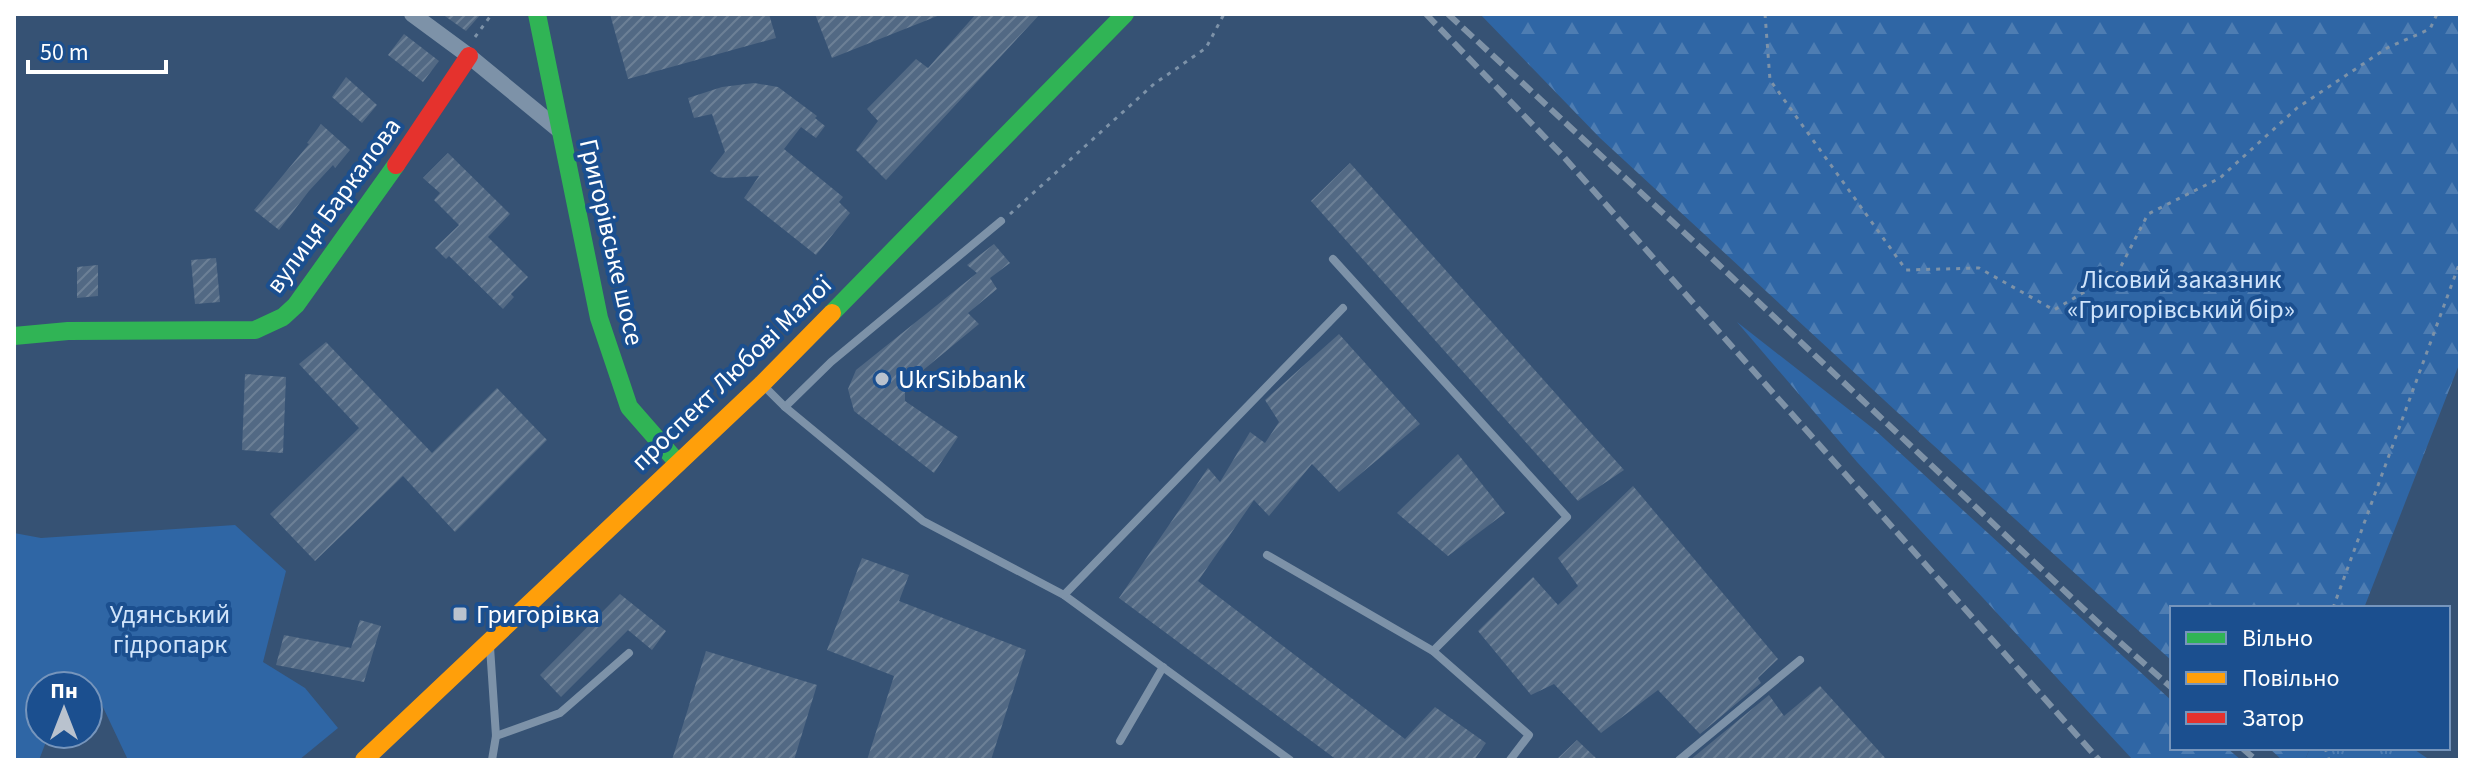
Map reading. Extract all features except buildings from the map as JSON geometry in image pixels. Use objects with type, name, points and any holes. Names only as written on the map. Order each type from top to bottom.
[{"type":"street","points":[[412,14],[559,130]]},
{"type":"street","name":"Григорівське шосе","points":[[537,14],[599,318],[629,407],[678,463]]},
{"type":"street","name":"проспект Любові Малої","points":[[364,760],[762,384],[1125,14]]},
{"type":"street","name":"вулиця Баркалова","points":[[14,336],[68,331],[255,330],[283,317],[296,305],[378,193],[469,56]]},
{"type":"lane","points":[[785,407],[831,362],[1001,221]]},
{"type":"lane","points":[[1333,259],[1567,517],[1433,651]]},
{"type":"lane","points":[[1064,595],[1343,308]]},
{"type":"lane","points":[[762,384],[785,407],[923,521],[1064,595],[1290,760]]},
{"type":"lane","points":[[1267,555],[1433,651],[1529,735],[1510,760]]},
{"type":"lane","points":[[490,639],[496,736],[492,760]]},
{"type":"lane","points":[[496,736],[560,713],[629,653]]},
{"type":"lane","points":[[1679,760],[1800,660]]},
{"type":"lane","points":[[1120,741],[1163,667]]},
{"type":"path","points":[[469,56],[474,37],[492,14]]},
{"type":"path","points":[[1001,221],[1154,84],[1206,48],[1224,14]]},
{"type":"path","points":[[1765,14],[1770,80],[1906,270],[1979,268],[2054,310],[2118,272],[2148,214],[2220,178],[2297,108],[2387,48],[2430,29],[2437,14]]},
{"type":"path","points":[[2334,606],[2460,262]]},
{"type":"green space","name":"Лісовий заказник «Григорівський бір»","points":[[1480,14],[2460,14],[2460,362],[2365,606],[2170,606],[2170,659],[1600,138]]},
{"type":"green space","points":[[1737,322],[1875,430],[2170,699],[2170,750],[2229,750],[2241,760],[2133,760],[1857,462]]},
{"type":"green space","name":"Удянський гідропарк","points":[[235,525],[286,571],[263,662],[305,688],[338,728],[299,760],[128,760],[104,709],[104,670],[24,670],[24,750],[43,750],[39,760],[14,760],[14,533],[41,538]]},
{"type":"green space","points":[[2271,750],[2309,750],[2305,760],[2282,760]]},
{"type":"green space","points":[[2309,750],[2415,750],[2430,760],[2305,760]]},
{"type":"railway","points":[[1426,14],[1562,155],[2099,760]]},
{"type":"railway","points":[[1448,14],[2106,630],[2170,686]]},
{"type":"railway","points":[[2244,750],[2256,760]]},
{"type":"traffic: fast","points":[[537,14],[599,318],[629,407],[678,463]]},
{"type":"traffic: fast","points":[[832,313],[1125,14]]},
{"type":"traffic: fast","points":[[14,336],[68,331],[255,330],[283,317],[296,305],[396,165]]},
{"type":"traffic: slow","points":[[364,760],[762,384],[832,313]]},
{"type":"traffic: jam","points":[[396,165],[469,56]]},
{"type":"place","name":"UkrSibbank","points":[[882,379]]},
{"type":"place","name":"Григорівка","points":[[460,614]]}]
